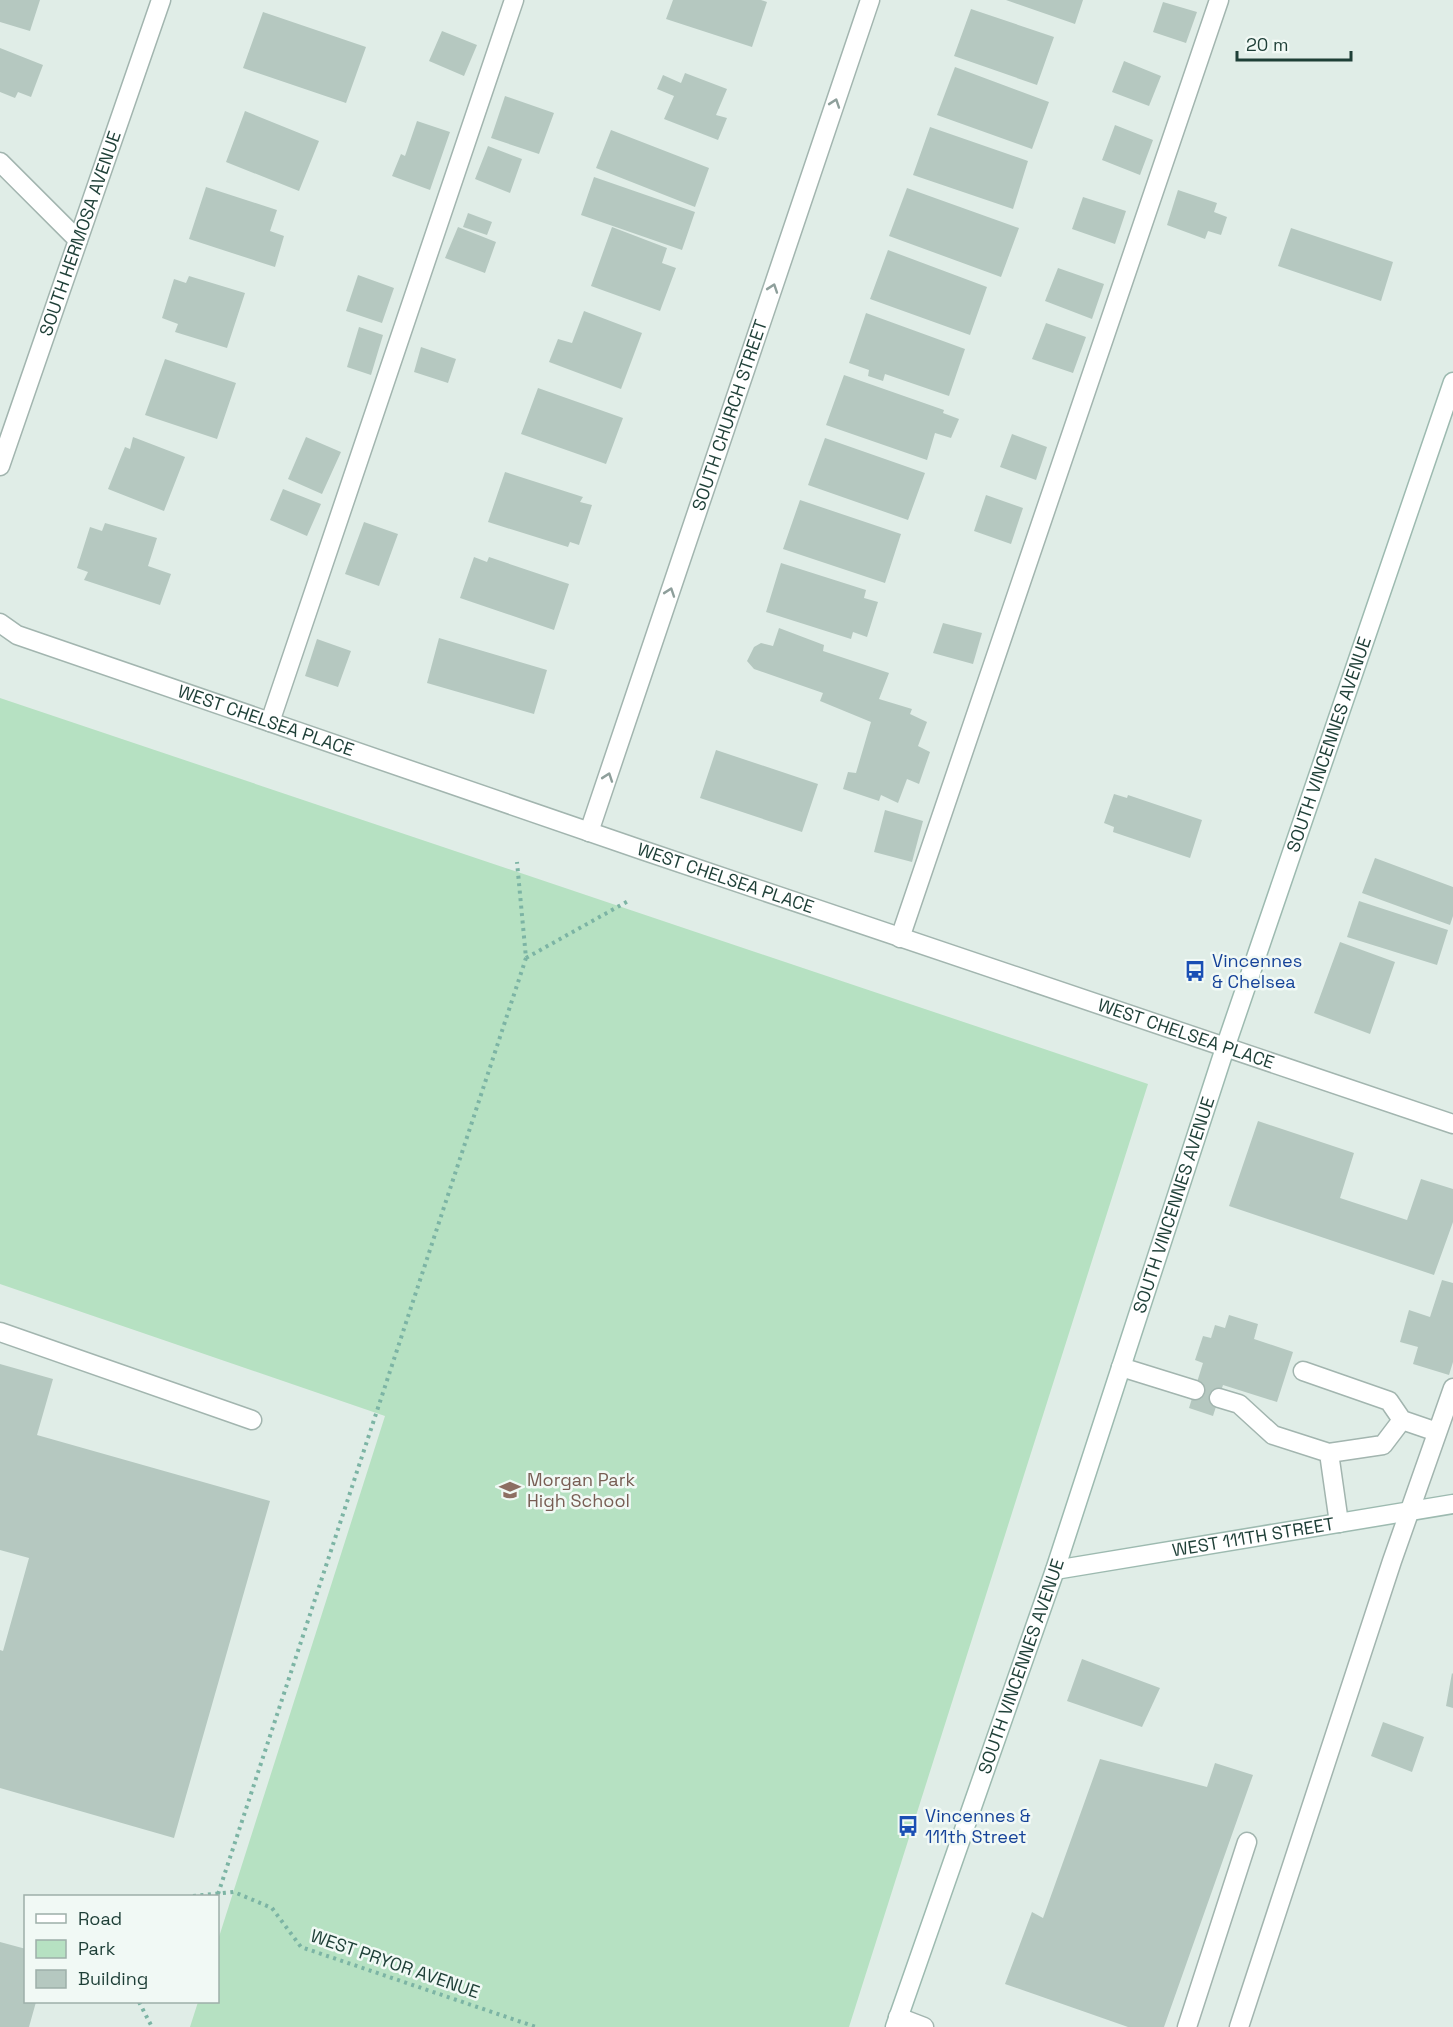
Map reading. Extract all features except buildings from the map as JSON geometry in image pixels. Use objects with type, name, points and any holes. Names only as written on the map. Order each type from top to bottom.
[{"type":"street","name":"SOUTH HERMOSA AVENUE","points":[[0,466],[161,0]]},
{"type":"street","points":[[270,722],[514,0]]},
{"type":"street","name":"SOUTH CHURCH STREET","points":[[589,832],[870,0]]},
{"type":"street","points":[[900,938],[1219,0]]},
{"type":"street","points":[[0,162],[78,240]]},
{"type":"street","name":"SOUTH VINCENNES AVENUE","points":[[897,2022],[1055,1570],[1225,1048],[1453,382]]},
{"type":"street","name":"WEST CHELSEA PLACE","points":[[0,623],[17,635],[900,938],[1453,1124]]},
{"type":"street","points":[[0,1332],[252,1420]]},
{"type":"street","points":[[1120,1367],[1195,1390]]},
{"type":"street","points":[[1303,1371],[1389,1401],[1402,1420],[1437,1432]]},
{"type":"street","points":[[1239,2027],[1453,1388]]},
{"type":"street","points":[[1219,1398],[1239,1404],[1273,1435],[1329,1453],[1383,1445],[1402,1420]]},
{"type":"street","points":[[1329,1453],[1339,1523]]},
{"type":"street","name":"WEST 111TH STREET","points":[[1055,1570],[1453,1504]]},
{"type":"street","points":[[1187,2027],[1247,1842]]},
{"type":"street","points":[[897,2022],[924,2027]]},
{"type":"path","points":[[218,1894],[526,958],[517,862]]},
{"type":"path","points":[[526,958],[630,900]]},
{"type":"path","name":"WEST PRYOR AVENUE","points":[[206,1895],[234,1892],[272,1908],[301,1947],[536,2027]]},
{"type":"path","points":[[140,2003],[152,2027]]},
{"type":"green space","name":"Morgan Park High School","points":[[0,698],[1148,1084],[849,2027],[190,2027],[198,2003],[219,2003],[219,1937],[385,1416],[0,1284]]},
{"type":"place","name":"Vincennes & Chelsea","points":[[1195,971]]},
{"type":"place","name":"Morgan Park High School","points":[[510,1490]]},
{"type":"place","name":"Vincennes & 111th Street","points":[[908,1826]]}]
